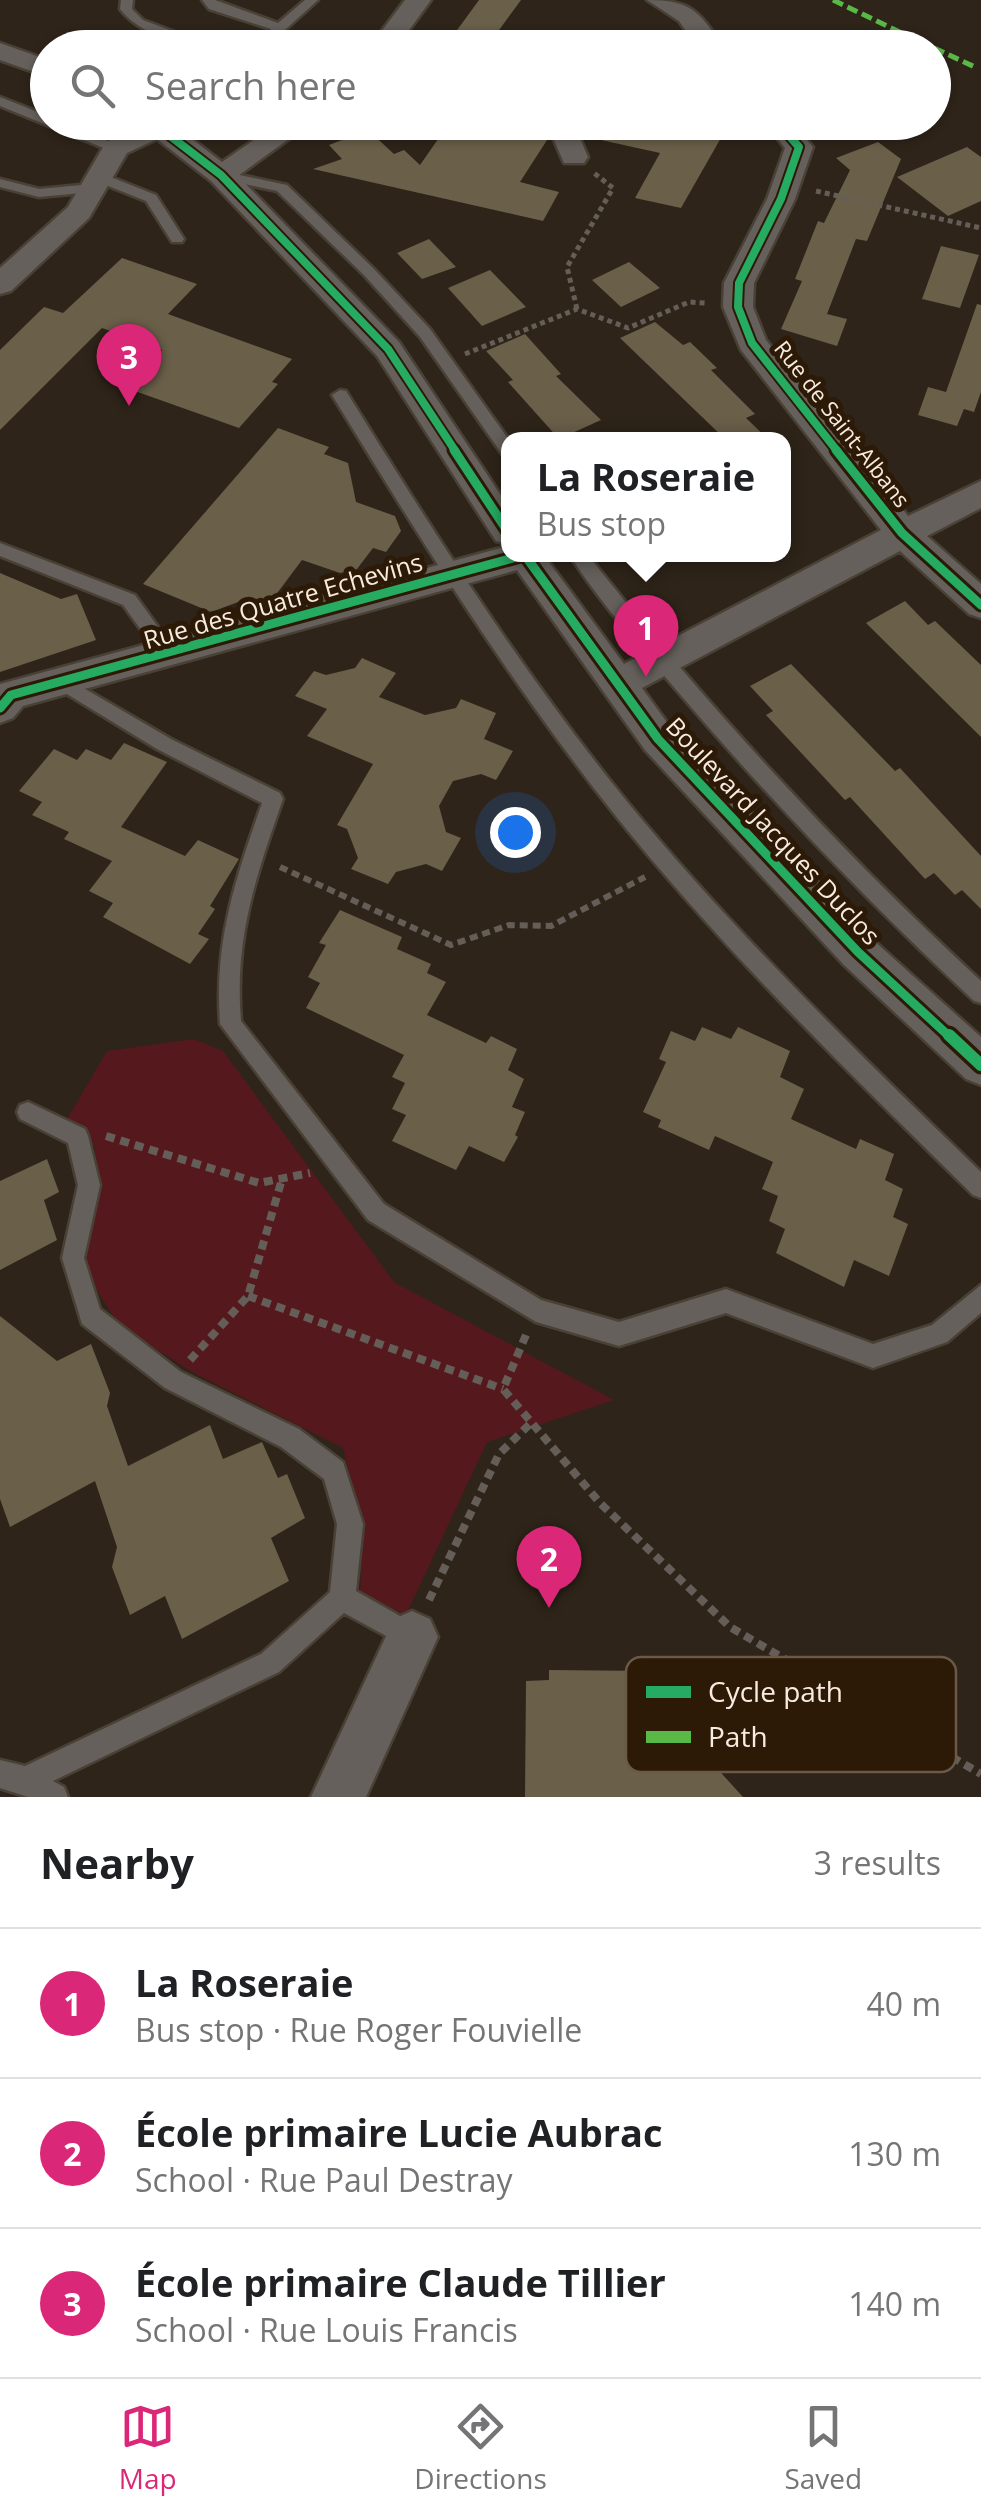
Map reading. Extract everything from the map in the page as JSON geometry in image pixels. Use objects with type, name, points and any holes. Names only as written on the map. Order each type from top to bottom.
[{"type":"street","points":[[396,30],[418,0]]},
{"type":"street","points":[[660,0],[688,16],[698,30]]},
{"type":"street","points":[[0,51],[30,62]]},
{"type":"street","points":[[0,284],[79,212],[116,148],[130,140]]},
{"type":"street","points":[[175,140],[220,175],[388,349],[501,521]]},
{"type":"street","points":[[220,175],[272,140]]},
{"type":"street","points":[[567,140],[574,156]]},
{"type":"street","points":[[738,307],[738,283],[786,184],[799,147],[793,140]]},
{"type":"street","name":"Rue de Saint-Albans","points":[[738,307],[752,343],[902,533],[981,605]]},
{"type":"street","points":[[616,685],[981,493]]},
{"type":"street","name":"Rue des Quatre Echevins","points":[[0,708],[11,695],[501,562]]},
{"type":"street","name":"Boulevard Jacques Duclos","points":[[529,562],[658,739],[858,952],[981,1065]]},
{"type":"street","points":[[338,1797],[412,1637]]},
{"type":"lane","points":[[127,0],[126,9],[138,22],[160,30]]},
{"type":"lane","points":[[208,0],[213,6],[280,28]]},
{"type":"lane","points":[[278,30],[312,0]]},
{"type":"lane","points":[[0,102],[30,114]]},
{"type":"lane","points":[[96,140],[116,148]]},
{"type":"lane","points":[[220,175],[282,188],[370,272],[446,362],[501,440]]},
{"type":"lane","points":[[0,183],[39,194],[95,183],[152,198],[177,239]]},
{"type":"lane","points":[[340,395],[450,576],[541,702],[668,865],[851,1061],[981,1187]]},
{"type":"lane","points":[[0,549],[129,600],[168,654]]},
{"type":"lane","points":[[582,562],[660,662],[776,794],[841,862],[981,994]]},
{"type":"lane","points":[[63,683],[118,718],[273,799],[231,921],[226,986],[231,1024],[376,1212],[536,1310],[619,1334],[726,1301],[873,1356],[940,1334],[981,1297]]},
{"type":"lane","points":[[13,1777],[270,1662],[342,1598],[350,1524],[334,1471],[290,1438],[173,1380],[90,1316],[73,1258],[90,1185],[77,1136],[28,1112]]},
{"type":"lane","points":[[342,1598],[412,1637]]},
{"type":"lane","points":[[13,1777],[54,1797]]},
{"type":"path","points":[[574,156],[613,188],[567,267],[577,309]]},
{"type":"path","points":[[786,184],[981,228]]},
{"type":"path","points":[[446,362],[577,309],[628,328],[689,302],[738,307]]},
{"type":"path","points":[[254,855],[451,945],[509,925],[551,926],[668,865]]},
{"type":"path","points":[[77,1136],[112,1136],[259,1183],[341,1167]]},
{"type":"path","points":[[173,1380],[248,1296],[282,1178]]},
{"type":"path","points":[[248,1296],[503,1389],[600,1503],[730,1627],[781,1657]]},
{"type":"path","points":[[503,1389],[536,1310]]},
{"type":"path","points":[[412,1637],[500,1454],[530,1424]]},
{"type":"path","points":[[956,1759],[981,1774]]},
{"type":"shaded area","points":[[194,1039],[223,1051],[394,1282],[614,1400],[487,1442],[406,1615],[360,1593],[363,1528],[343,1448],[192,1372],[120,1326],[82,1268],[95,1147],[66,1121],[107,1051]]},
{"type":"building","points":[[479,0],[521,0],[499,30],[457,30]]},
{"type":"building","points":[[342,140],[379,140],[394,154],[404,150],[420,165],[437,140],[547,140],[520,182],[559,192],[543,221],[313,169],[342,159],[329,145]]},
{"type":"building","points":[[601,140],[720,140],[681,208],[635,198],[660,153]]},
{"type":"building","points":[[878,142],[901,159],[867,241],[856,239],[827,314],[847,319],[837,346],[781,329],[802,281],[795,279],[818,221],[824,223],[850,170],[836,158]]},
{"type":"building","points":[[967,147],[981,157],[981,201],[948,216],[897,177]]},
{"type":"building","points":[[429,239],[456,267],[422,279],[397,253]]},
{"type":"building","points":[[941,246],[979,255],[960,308],[922,299]]},
{"type":"building","points":[[122,258],[197,284],[168,314],[292,359],[272,382],[278,384],[239,428],[132,390],[162,350],[102,328],[0,430],[0,350],[44,307],[63,313]]},
{"type":"building","points":[[629,262],[660,288],[621,307],[592,280]]},
{"type":"building","points":[[490,270],[526,307],[482,326],[448,288]]},
{"type":"building","points":[[977,304],[981,305],[981,392],[974,412],[964,409],[957,426],[918,415],[928,387],[946,392]]},
{"type":"building","points":[[655,322],[683,345],[690,342],[717,368],[711,370],[755,414],[746,418],[761,432],[718,432],[620,338]]},
{"type":"building","points":[[525,334],[561,374],[556,376],[601,420],[574,432],[553,432],[486,351]]},
{"type":"building","points":[[278,428],[329,447],[324,454],[348,463],[356,502],[395,516],[401,531],[386,552],[373,548],[357,569],[340,573],[302,560],[272,600],[256,606],[241,601],[211,612],[143,584]]},
{"type":"building","points":[[0,573],[61,599],[77,594],[96,640],[0,672]]},
{"type":"building","points":[[905,601],[928,625],[935,621],[981,665],[981,737],[866,623]]},
{"type":"building","points":[[362,658],[396,673],[379,697],[425,715],[456,708],[461,699],[496,713],[484,739],[513,751],[496,780],[481,774],[453,781],[439,806],[446,832],[461,838],[442,871],[426,864],[396,872],[388,884],[351,869],[358,858],[347,829],[337,825],[373,764],[307,736],[327,709],[295,696],[314,671],[326,675],[355,668]]},
{"type":"building","points":[[791,664],[895,771],[900,768],[981,856],[981,909],[962,890],[955,895],[934,873],[925,879],[850,797],[845,800],[766,715],[773,711],[750,686]]},
{"type":"building","points":[[124,743],[167,762],[121,827],[185,856],[198,840],[239,859],[198,934],[209,939],[190,964],[103,917],[113,903],[89,891],[112,861],[64,839],[69,832],[32,815],[42,802],[19,791],[54,749],[77,760],[86,749],[111,760]]},
{"type":"building","points":[[340,910],[402,937],[397,949],[431,964],[427,973],[446,982],[427,1015],[486,1043],[491,1036],[517,1049],[508,1070],[524,1079],[512,1107],[525,1112],[515,1135],[518,1137],[504,1162],[469,1146],[456,1170],[392,1141],[406,1115],[392,1109],[405,1083],[392,1077],[404,1055],[306,1008],[320,983],[308,977],[326,945],[319,943]]},
{"type":"building","points":[[702,1027],[731,1039],[738,1027],[790,1051],[780,1077],[804,1089],[791,1119],[856,1149],[860,1139],[894,1154],[885,1180],[903,1189],[893,1217],[908,1224],[889,1276],[854,1260],[844,1287],[776,1253],[785,1229],[769,1221],[778,1196],[762,1189],[773,1162],[715,1136],[709,1150],[658,1127],[661,1120],[643,1112],[666,1062],[659,1059],[671,1031],[695,1041]]},
{"type":"building","points":[[47,1159],[59,1192],[44,1200],[57,1240],[0,1270],[0,1181]]},
{"type":"building","points":[[0,1316],[57,1361],[91,1344],[110,1393],[107,1406],[128,1466],[210,1425],[223,1459],[262,1442],[278,1478],[287,1474],[305,1518],[271,1538],[289,1581],[182,1639],[165,1596],[130,1615],[112,1567],[117,1547],[95,1481],[10,1527],[0,1499]]},
{"type":"building","points":[[549,1670],[626,1671],[626,1772],[720,1772],[743,1797],[525,1797],[526,1681],[549,1680]]},
{"type":"marked path","points":[[833,0],[896,30]]},
{"type":"marked path","points":[[951,56],[977,68]]},
{"type":"cycle path","points":[[175,140],[221,175],[388,349],[501,521]]},
{"type":"cycle path","points":[[793,140],[799,147],[781,199],[739,283],[738,307],[752,343],[902,533],[981,605]]},
{"type":"cycle path","points":[[0,708],[11,695],[501,561]]},
{"type":"cycle path","points":[[530,562],[658,739],[858,952],[981,1065]]},
{"type":"place","name":"École primaire Claude Tillier","points":[[129,406]]},
{"type":"place","name":"La Roseraie","points":[[646,677]]},
{"type":"place","name":"École primaire Lucie Aubrac","points":[[549,1608]]}]
